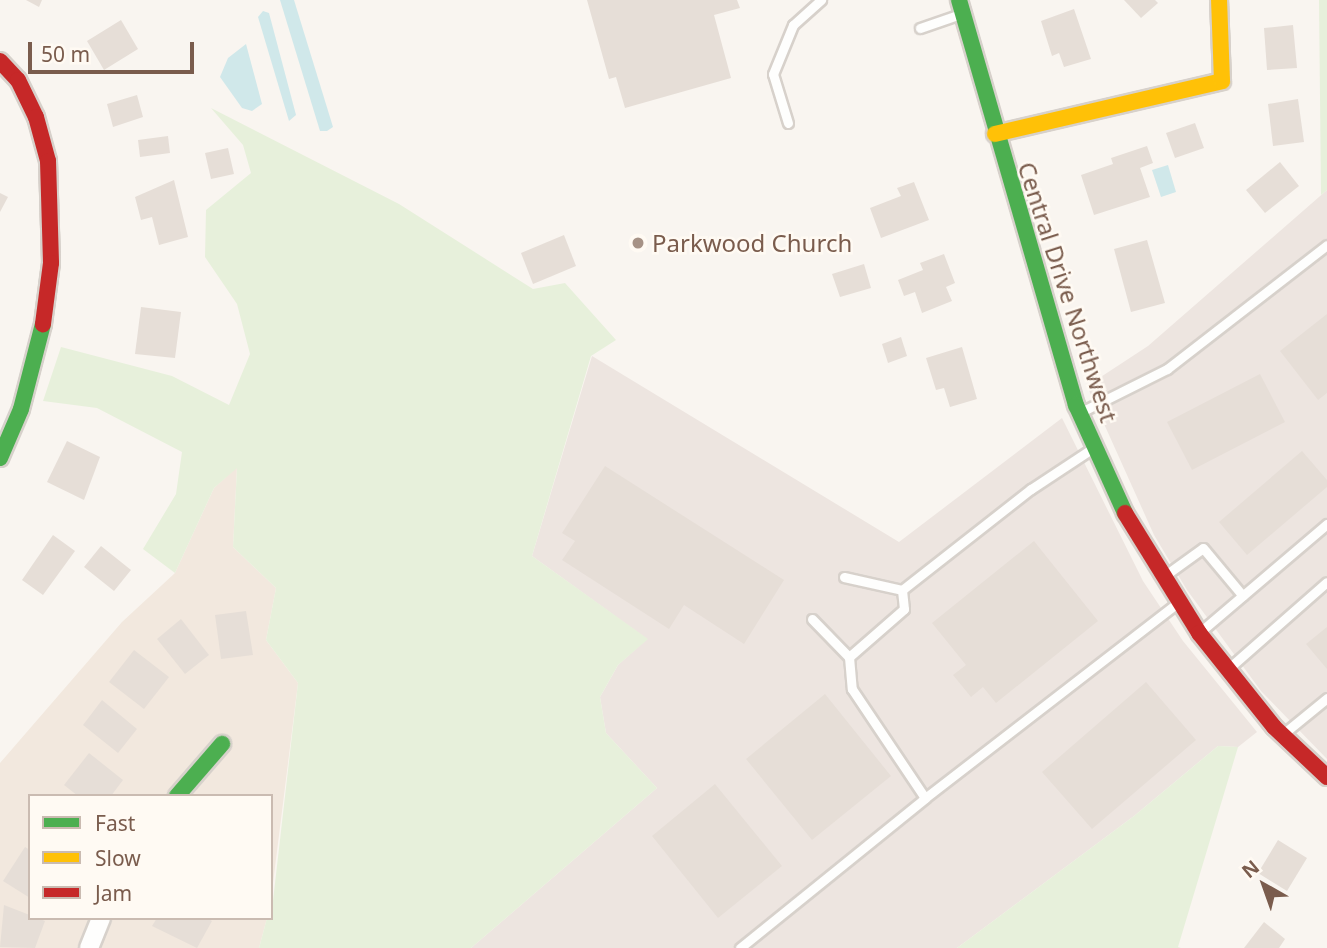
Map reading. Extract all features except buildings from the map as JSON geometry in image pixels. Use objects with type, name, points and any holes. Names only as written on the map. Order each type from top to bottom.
[{"type":"street","points":[[995,134],[1222,81],[1219,0]]},
{"type":"street","name":"Central Drive Northwest","points":[[961,7],[995,134],[1079,412],[1119,503],[1162,578],[1199,633],[1282,735],[1327,777]]},
{"type":"street","points":[[0,61],[18,80],[36,117],[48,160],[52,210],[51,263],[42,330],[22,409],[0,458]]},
{"type":"street","points":[[179,794],[222,744]]},
{"type":"street","points":[[89,948],[99,920]]},
{"type":"lane","points":[[788,123],[773,74],[793,25],[821,0]]},
{"type":"lane","points":[[920,28],[961,7]]},
{"type":"lane","points":[[1079,412],[1167,369],[1327,246]]},
{"type":"lane","points":[[902,590],[1031,489],[1095,447]]},
{"type":"lane","points":[[1199,633],[1327,524]]},
{"type":"lane","points":[[1162,578],[1203,548],[1243,596]]},
{"type":"lane","points":[[844,577],[902,590]]},
{"type":"lane","points":[[1228,669],[1327,582]]},
{"type":"lane","points":[[849,657],[904,609],[902,590]]},
{"type":"lane","points":[[740,948],[925,798],[1179,602]]},
{"type":"lane","points":[[812,619],[849,657],[852,689],[925,798]]},
{"type":"lane","points":[[1282,735],[1327,698]]},
{"type":"shaded area","points":[[1327,190],[1327,759],[1261,691],[1187,590],[1154,535],[1087,386],[1148,346]]},
{"type":"shaded area","points":[[592,356],[899,542],[1062,418],[1143,581],[1183,641],[1257,732],[1238,747],[1218,746],[1134,816],[957,948],[471,948],[657,788],[606,733],[600,697],[618,665],[647,639],[532,556]]},
{"type":"shaded area","points":[[237,467],[233,547],[276,588],[266,640],[298,683],[273,883],[273,794],[28,794],[28,920],[266,920],[259,948],[0,948],[0,763],[122,622],[175,573],[214,488]]},
{"type":"green space","points":[[1319,0],[1327,0],[1327,190],[1321,195]]},
{"type":"green space","points":[[211,108],[399,204],[533,289],[565,283],[616,340],[591,356],[532,556],[648,639],[618,665],[600,697],[606,733],[657,788],[471,948],[259,948],[266,920],[273,920],[298,683],[266,640],[276,588],[233,547],[237,468],[214,488],[175,573],[143,549],[176,494],[182,452],[97,408],[43,401],[61,347],[172,376],[229,405],[250,354],[237,304],[205,257],[206,210],[251,173],[243,145]]},
{"type":"green space","points":[[1218,746],[1238,747],[1178,947],[1181,948],[957,948],[1134,816]]},
{"type":"water","points":[[280,0],[294,0],[333,127],[327,131],[320,131]]},
{"type":"water","points":[[263,11],[269,13],[296,115],[289,121],[258,17]]},
{"type":"water","points":[[246,44],[262,104],[252,111],[242,108],[220,77],[228,58]]},
{"type":"water","points":[[1168,165],[1176,192],[1161,197],[1152,170]]},
{"type":"traffic: fast","points":[[959,0],[1076,405],[1125,513]]},
{"type":"traffic: fast","points":[[0,458],[21,409],[43,324]]},
{"type":"traffic: fast","points":[[179,794],[222,744]]},
{"type":"traffic: slow","points":[[995,134],[1222,81],[1219,0]]},
{"type":"traffic: jam","points":[[0,61],[18,80],[36,117],[48,161],[51,263],[43,324]]},
{"type":"traffic: jam","points":[[1125,513],[1199,633],[1274,727],[1327,777]]},
{"type":"place","name":"Parkwood Church","points":[[638,243]]}]
